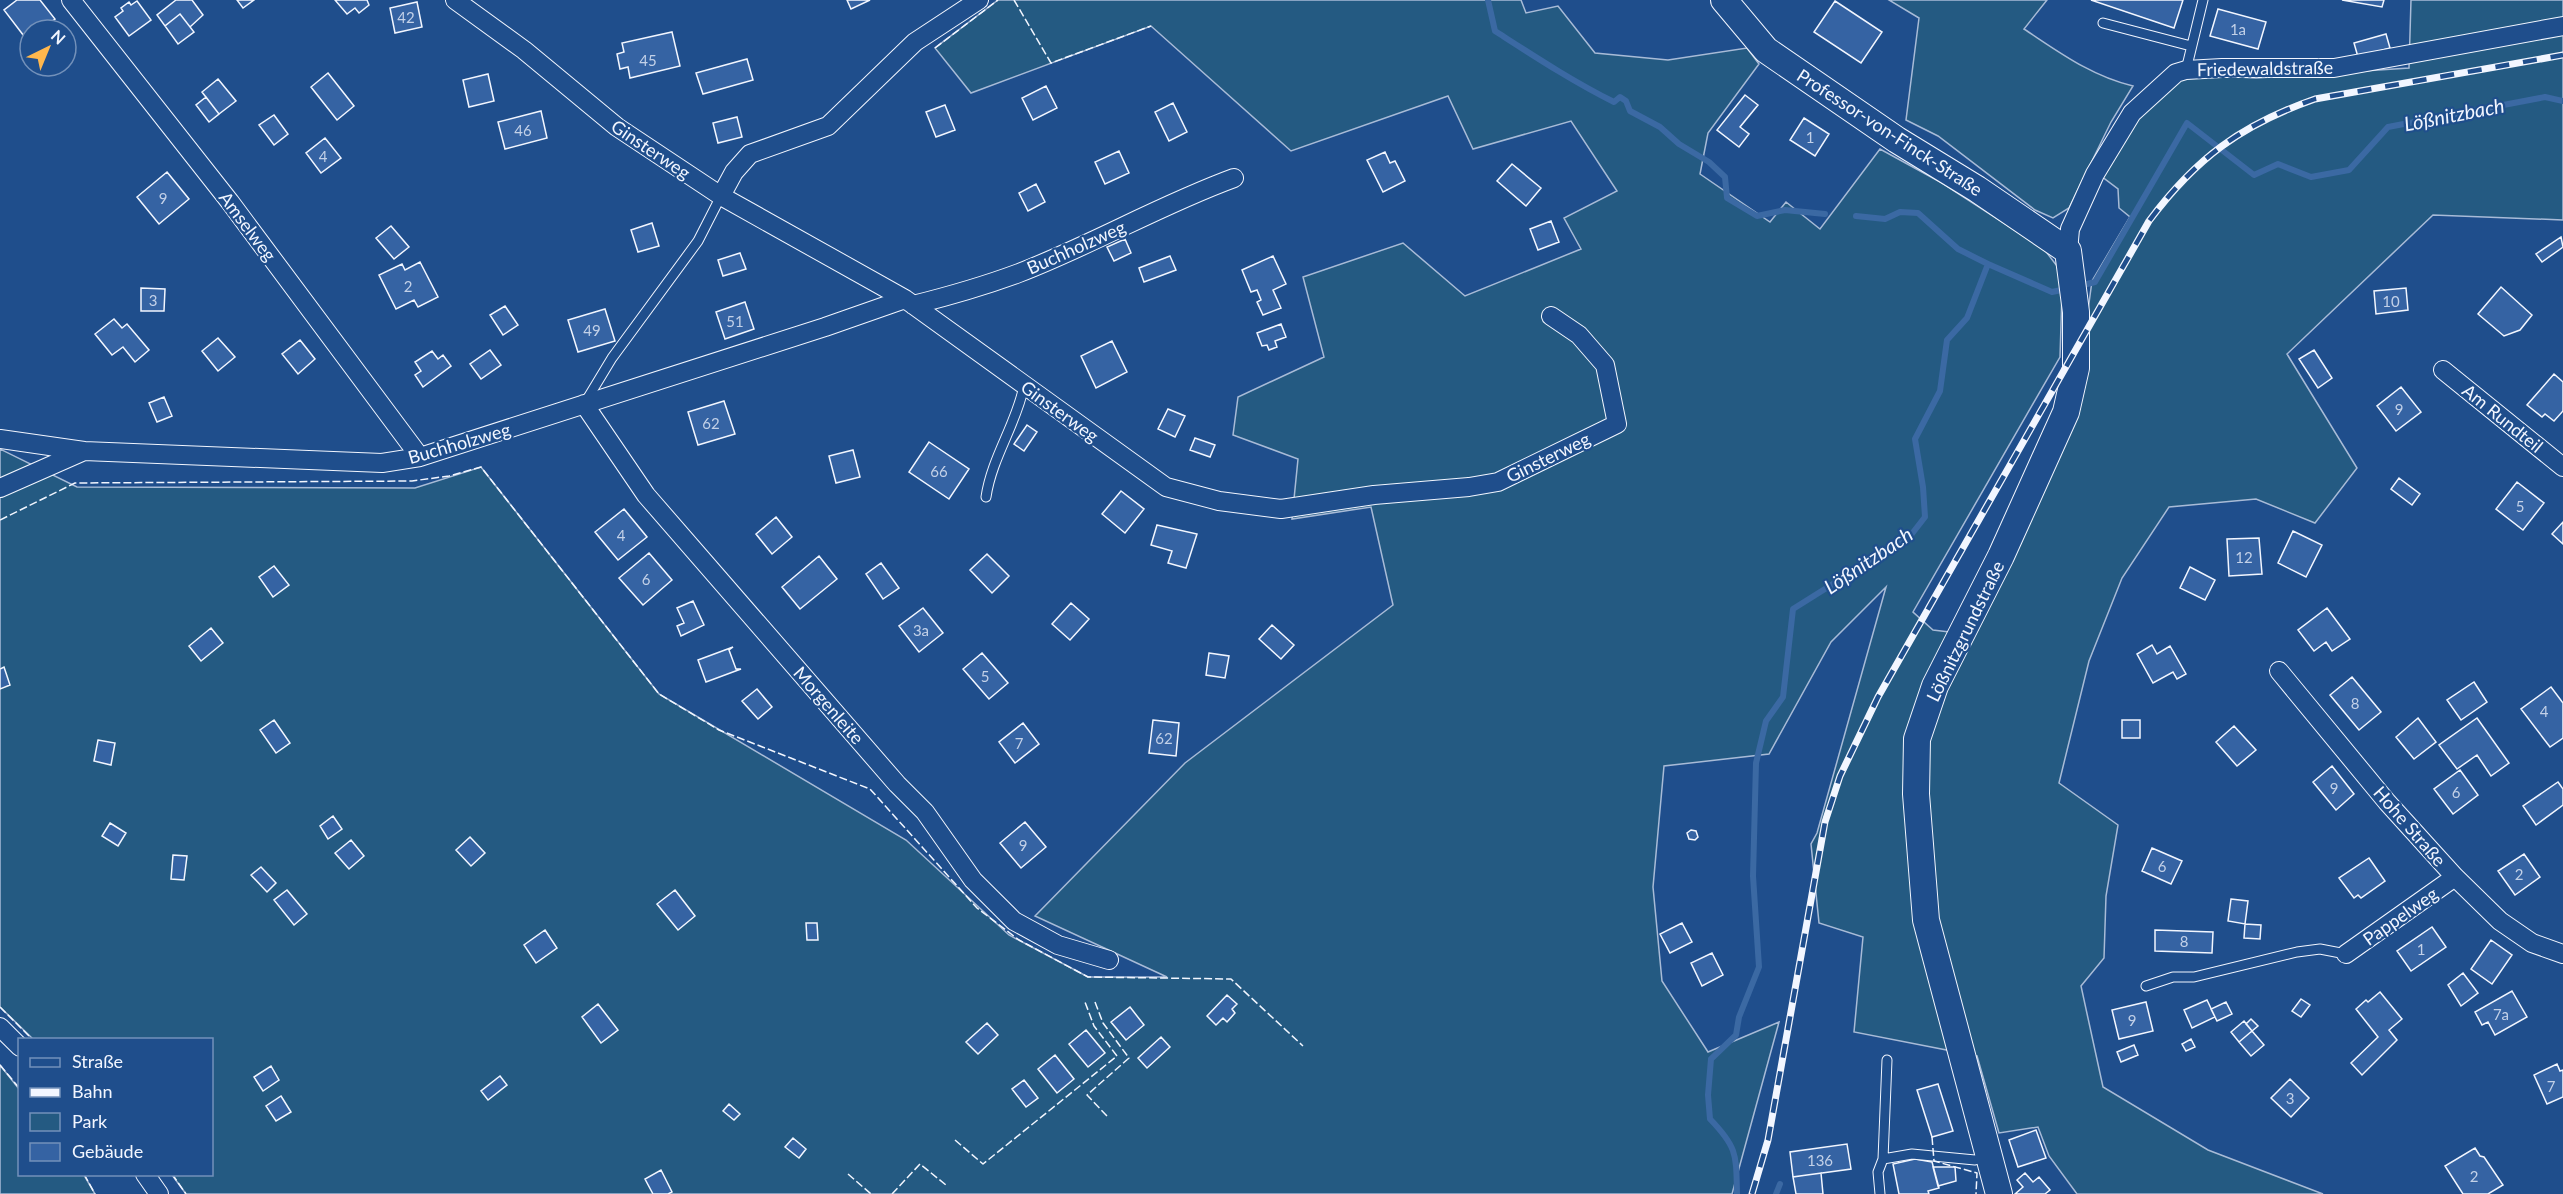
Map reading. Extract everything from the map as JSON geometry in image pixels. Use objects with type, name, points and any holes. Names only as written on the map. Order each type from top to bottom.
[{"type":"street","name":"Amselweg","points":[[71,0],[231,202],[420,457]]},
{"type":"street","name":"Ginsterweg","points":[[455,0],[524,50],[617,128],[721,196],[909,302],[1166,487],[1219,501],[1281,508],[1374,495],[1469,487],[1498,482],[1617,424],[1605,365],[1579,335],[1551,316]]},
{"type":"street","points":[[721,196],[734,172],[750,154],[828,126],[915,42],[979,0]]},
{"type":"street","name":"Professor-von-Finck-Straße","points":[[1724,0],[1766,50],[1897,140],[1977,189],[2068,251]]},
{"type":"street","name":"Friedewaldstraße","points":[[2068,251],[2070,229],[2095,174],[2132,113],[2176,73],[2186,70],[2334,68],[2563,26]]},
{"type":"street","name":"Buchholzweg","points":[[0,488],[84,451],[382,463],[420,457],[455,448],[825,327],[909,302],[964,292],[1020,272],[1188,196],[1234,178]]},
{"type":"street","name":"Lößnitzgrundstraße","points":[[1999,1194],[1926,920],[1916,794],[1917,739],[1935,686],[2001,556],[2066,412],[2076,368],[2076,312],[2068,251]]},
{"type":"street","name":"Am Rundteil","points":[[2443,370],[2563,466]]},
{"type":"street","name":"Morgenleite","points":[[584,404],[646,495],[897,784],[925,812],[973,880],[988,896],[1014,921],[1058,945],[1109,960]]},
{"type":"street","points":[[0,439],[84,451]]},
{"type":"street","name":"Hohe Straße","points":[[2279,671],[2387,802],[2455,878],[2500,921],[2532,943],[2563,954]]},
{"type":"street","name":"Pappelweg","points":[[2346,954],[2455,878]]},
{"type":"street","points":[[0,1027],[18,1045]]},
{"type":"street","points":[[147,1176],[159,1194]]},
{"type":"lane","points":[[2186,70],[2202,0]]},
{"type":"lane","points":[[2103,23],[2192,46]]},
{"type":"lane","points":[[584,404],[612,358],[698,241],[721,196]]},
{"type":"lane","points":[[986,497],[996,457],[1019,408],[1024,386]]},
{"type":"lane","points":[[2146,986],[2173,977],[2194,977],[2297,952],[2320,949],[2346,954]]},
{"type":"lane","points":[[1880,1194],[1878,1172],[1883,1159],[1887,1060]]},
{"type":"lane","points":[[1883,1159],[1912,1154],[1975,1160],[1989,1156]]},
{"type":"green space","points":[[998,0],[1521,0],[1526,13],[1558,6],[1595,53],[1668,60],[1747,48],[1759,64],[1708,133],[1700,174],[1770,222],[1786,202],[1820,229],[1880,149],[1942,183],[2044,249],[2057,266],[2062,292],[2060,357],[1913,612],[1933,630],[1974,635],[2083,347],[2092,281],[2130,217],[2119,208],[2118,189],[2101,176],[2139,113],[2172,82],[2201,75],[2256,78],[2409,68],[2411,0],[2563,0],[2563,220],[2433,215],[2287,354],[2357,468],[2315,523],[2256,499],[2169,507],[2122,578],[2089,661],[2059,783],[2118,825],[2106,896],[2104,958],[2081,986],[2103,1087],[2208,1150],[2323,1194],[2077,1194],[2049,1156],[2038,1127],[1999,1133],[1977,1056],[1854,1032],[1863,937],[1819,923],[1811,844],[1817,833],[1886,587],[1831,642],[1769,754],[1664,766],[1653,887],[1662,981],[1708,1052],[1779,1022],[1732,1194],[186,1194],[173,1176],[213,1176],[213,1038],[32,1038],[0,1007],[0,449],[77,487],[415,488],[481,467],[659,694],[906,840],[1009,935],[1088,977],[1167,977],[1035,916],[1185,763],[1393,605],[1371,507],[1292,519],[1298,459],[1233,435],[1238,397],[1324,357],[1303,277],[1403,243],[1465,296],[1581,249],[1564,218],[1617,191],[1571,121],[1473,149],[1448,96],[1291,151],[1151,26],[971,93],[935,48]]},
{"type":"green space","points":[[1889,0],[2047,0],[2024,29],[2089,70],[2133,86],[2111,122],[2069,208],[2053,218],[2035,210],[1938,136],[1906,120],[1919,18]]},
{"type":"green space","points":[[0,1065],[18,1088],[18,1176],[85,1176],[95,1194],[0,1194]]},
{"type":"building","points":[[17,0],[40,0],[54,18],[18,18],[18,28],[4,10]]},
{"type":"building","points":[[176,0],[192,0],[203,15],[190,27],[180,14],[165,26],[157,15]]},
{"type":"building","points":[[237,0],[254,0],[243,8]]},
{"type":"building","points":[[335,0],[367,0],[369,5],[359,13],[355,8],[347,14]]},
{"type":"building","points":[[847,0],[870,0],[851,9]]},
{"type":"building","points":[[2091,0],[2183,0],[2174,28]]},
{"type":"building","points":[[2342,0],[2384,0],[2382,7]]},
{"type":"building","points":[[137,1],[151,20],[129,36],[115,17],[129,2],[131,5]]},
{"type":"building","points":[[1835,1],[1882,32],[1861,63],[1814,32]]},
{"type":"building","points":[[417,2],[422,27],[395,33],[390,8]]},
{"type":"building","points":[[2218,9],[2266,22],[2258,49],[2210,36]]},
{"type":"building","points":[[180,14],[194,32],[178,44],[165,26]]},
{"type":"building","points":[[672,32],[680,66],[630,78],[628,67],[620,69],[617,54],[624,52],[622,43]]},
{"type":"building","points":[[2386,34],[2390,48],[2358,57],[2354,43]]},
{"type":"building","points":[[747,59],[753,80],[703,94],[696,73]]},
{"type":"building","points":[[328,73],[354,106],[337,120],[311,87]]},
{"type":"building","points":[[488,74],[494,101],[469,107],[463,80]]},
{"type":"building","points":[[218,79],[236,101],[219,114],[202,92]]},
{"type":"building","points":[[1046,86],[1057,108],[1033,120],[1022,98]]},
{"type":"building","points":[[1745,95],[1758,105],[1740,127],[1749,134],[1739,147],[1717,130]]},
{"type":"building","points":[[206,97],[219,114],[209,122],[196,105]]},
{"type":"building","points":[[1173,103],[1187,132],[1169,141],[1155,112]]},
{"type":"building","points":[[945,105],[955,130],[936,137],[926,112]]},
{"type":"building","points":[[541,111],[547,138],[505,149],[498,122]]},
{"type":"building","points":[[274,115],[288,134],[274,145],[259,125]]},
{"type":"building","points":[[737,117],[742,137],[718,143],[713,123]]},
{"type":"building","points":[[1804,118],[1829,134],[1815,156],[1790,140]]},
{"type":"building","points":[[325,138],[341,158],[321,173],[306,153]]},
{"type":"building","points":[[1119,151],[1129,173],[1105,184],[1095,162]]},
{"type":"building","points":[[1385,152],[1390,163],[1395,161],[1405,181],[1383,192],[1367,160]]},
{"type":"building","points":[[1512,164],[1541,188],[1526,206],[1497,181]]},
{"type":"building","points":[[167,172],[189,199],[159,224],[137,197]]},
{"type":"building","points":[[1036,184],[1045,202],[1028,211],[1019,193]]},
{"type":"building","points":[[1551,221],[1559,242],[1538,250],[1530,229]]},
{"type":"building","points":[[652,223],[659,246],[638,252],[631,230]]},
{"type":"building","points":[[391,226],[409,247],[394,259],[376,238]]},
{"type":"building","points":[[2561,237],[2563,247],[2542,262],[2536,254]]},
{"type":"building","points":[[1125,239],[1131,253],[1114,261],[1107,247]]},
{"type":"building","points":[[740,253],[746,269],[723,276],[718,260]]},
{"type":"building","points":[[1170,256],[1176,270],[1144,282],[1139,268]]},
{"type":"building","points":[[1273,256],[1286,284],[1273,290],[1281,308],[1263,315],[1257,302],[1261,300],[1257,290],[1251,292],[1242,270]]},
{"type":"building","points":[[420,262],[438,297],[418,307],[414,300],[396,309],[379,275],[402,264],[405,270]]},
{"type":"building","points":[[2501,287],[2532,315],[2520,330],[2504,336],[2478,314]]},
{"type":"building","points":[[141,288],[165,289],[164,311],[141,311]]},
{"type":"building","points":[[2406,288],[2408,310],[2376,314],[2374,291]]},
{"type":"building","points":[[745,302],[754,329],[725,339],[716,312]]},
{"type":"building","points":[[505,306],[518,325],[503,335],[490,315]]},
{"type":"building","points":[[605,309],[615,341],[578,352],[568,320]]},
{"type":"building","points":[[114,319],[122,328],[127,324],[149,350],[135,362],[123,347],[112,355],[95,334]]},
{"type":"building","points":[[1281,324],[1286,337],[1275,341],[1277,347],[1269,350],[1267,345],[1262,346],[1257,333]]},
{"type":"building","points":[[218,338],[235,357],[218,371],[202,351]]},
{"type":"building","points":[[300,340],[315,359],[298,374],[282,354]]},
{"type":"building","points":[[1112,341],[1127,372],[1096,388],[1081,356]]},
{"type":"building","points":[[490,350],[501,365],[481,379],[470,364]]},
{"type":"building","points":[[2314,350],[2332,378],[2318,388],[2299,359]]},
{"type":"building","points":[[432,351],[438,359],[443,355],[451,366],[423,387],[415,375],[421,371],[415,362]]},
{"type":"building","points":[[2554,374],[2563,382],[2563,411],[2554,421],[2545,414],[2542,417],[2527,405]]},
{"type":"building","points":[[2401,387],[2421,412],[2396,431],[2377,406]]},
{"type":"building","points":[[164,397],[172,416],[157,422],[149,403]]},
{"type":"building","points":[[724,401],[735,434],[698,445],[688,412]]},
{"type":"building","points":[[1168,409],[1185,416],[1175,437],[1158,429]]},
{"type":"building","points":[[1027,425],[1037,432],[1024,451],[1014,444]]},
{"type":"building","points":[[1195,438],[1215,445],[1210,457],[1190,450]]},
{"type":"building","points":[[929,442],[969,469],[949,499],[909,472]]},
{"type":"building","points":[[853,450],[860,477],[836,483],[829,456]]},
{"type":"building","points":[[2399,478],[2420,494],[2412,505],[2391,489]]},
{"type":"building","points":[[2517,482],[2544,503],[2523,530],[2496,509]]},
{"type":"building","points":[[1121,491],[1144,509],[1125,533],[1102,514]]},
{"type":"building","points":[[624,509],[647,537],[618,560],[595,532]]},
{"type":"building","points":[[776,517],[792,537],[772,554],[756,534]]},
{"type":"building","points":[[2563,522],[2563,544],[2552,534]]},
{"type":"building","points":[[1157,525],[1197,534],[1186,568],[1168,563],[1172,551],[1151,545]]},
{"type":"building","points":[[2293,531],[2322,545],[2306,577],[2278,563]]},
{"type":"building","points":[[2259,538],[2262,574],[2229,576],[2227,539]]},
{"type":"building","points":[[649,553],[672,580],[643,605],[619,578]]},
{"type":"building","points":[[987,554],[1009,576],[992,593],[970,570]]},
{"type":"building","points":[[819,556],[837,579],[800,609],[782,587]]},
{"type":"building","points":[[881,563],[899,588],[883,599],[866,574]]},
{"type":"building","points":[[274,566],[289,585],[273,597],[259,577]]},
{"type":"building","points":[[2190,567],[2215,580],[2205,600],[2180,588]]},
{"type":"building","points":[[693,601],[704,625],[681,636],[677,626],[684,623],[677,608]]},
{"type":"building","points":[[1071,603],[1089,619],[1070,640],[1052,624]]},
{"type":"building","points":[[923,608],[943,633],[919,652],[899,626]]},
{"type":"building","points":[[2327,608],[2350,639],[2332,651],[2326,642],[2314,651],[2298,630]]},
{"type":"building","points":[[1272,625],[1294,645],[1281,659],[1259,639]]},
{"type":"building","points":[[211,628],[223,643],[201,661],[189,646]]},
{"type":"building","points":[[2152,645],[2157,654],[2170,646],[2186,674],[2177,679],[2173,672],[2153,683],[2137,654]]},
{"type":"building","points":[[733,647],[729,650],[736,669],[741,669],[706,682],[698,660]]},
{"type":"building","points":[[982,653],[1008,683],[989,699],[963,669]]},
{"type":"building","points":[[1209,653],[1229,656],[1225,678],[1206,675]]},
{"type":"building","points":[[4,667],[10,685],[0,689],[0,669]]},
{"type":"building","points":[[2352,677],[2381,712],[2359,730],[2330,695]]},
{"type":"building","points":[[2474,682],[2487,702],[2461,720],[2447,700]]},
{"type":"building","points":[[2551,687],[2563,703],[2563,738],[2550,747],[2521,709]]},
{"type":"building","points":[[757,689],[772,707],[758,719],[742,701]]},
{"type":"building","points":[[2418,718],[2436,742],[2414,759],[2396,737]]},
{"type":"building","points":[[2477,718],[2509,763],[2491,776],[2477,755],[2457,769],[2439,745]]},
{"type":"building","points":[[274,720],[290,743],[276,753],[260,730]]},
{"type":"building","points":[[1153,720],[1179,723],[1176,756],[1149,753]]},
{"type":"building","points":[[2122,720],[2140,720],[2140,738],[2122,738]]},
{"type":"building","points":[[1023,723],[1039,744],[1015,763],[999,742]]},
{"type":"building","points":[[2234,726],[2256,750],[2237,766],[2216,742]]},
{"type":"building","points":[[98,740],[115,743],[111,765],[94,761]]},
{"type":"building","points":[[2332,766],[2354,794],[2336,810],[2313,782]]},
{"type":"building","points":[[2460,770],[2478,795],[2453,814],[2434,789]]},
{"type":"building","points":[[2558,782],[2563,789],[2563,805],[2536,825],[2523,806]]},
{"type":"building","points":[[333,816],[342,829],[328,839],[320,826]]},
{"type":"building","points":[[1025,822],[1046,847],[1021,868],[1000,843]]},
{"type":"building","points":[[110,823],[126,833],[118,846],[102,836]]},
{"type":"building","points":[[1691,830],[1696,831],[1698,837],[1695,840],[1689,839],[1687,833]]},
{"type":"building","points":[[470,837],[485,853],[471,866],[456,850]]},
{"type":"building","points":[[351,840],[364,856],[349,869],[335,853]]},
{"type":"building","points":[[2152,848],[2182,861],[2171,884],[2142,871]]},
{"type":"building","points":[[2524,854],[2540,877],[2515,895],[2498,871]]},
{"type":"building","points":[[173,855],[187,856],[184,880],[171,879]]},
{"type":"building","points":[[2369,858],[2385,881],[2361,898],[2358,895],[2354,898],[2339,878]]},
{"type":"building","points":[[261,867],[276,883],[267,892],[251,875]]},
{"type":"building","points":[[287,890],[307,914],[294,925],[274,900]]},
{"type":"building","points":[[675,890],[695,916],[678,930],[657,904]]},
{"type":"building","points":[[2231,899],[2248,901],[2245,924],[2228,921]]},
{"type":"building","points":[[806,923],[817,923],[818,940],[807,940]]},
{"type":"building","points":[[1682,923],[1692,942],[1670,953],[1660,934]]},
{"type":"building","points":[[2245,924],[2261,925],[2260,939],[2244,938]]},
{"type":"building","points":[[2432,927],[2446,947],[2411,971],[2397,951]]},
{"type":"building","points":[[545,930],[557,948],[536,963],[524,945]]},
{"type":"building","points":[[2155,930],[2213,932],[2212,953],[2155,951]]},
{"type":"building","points":[[2491,940],[2512,955],[2492,984],[2471,969]]},
{"type":"building","points":[[1712,953],[1723,975],[1702,986],[1691,963]]},
{"type":"building","points":[[2463,973],[2478,993],[2461,1006],[2448,985]]},
{"type":"building","points":[[2512,991],[2527,1017],[2495,1035],[2488,1022],[2482,1025],[2475,1012]]},
{"type":"building","points":[[2380,992],[2402,1019],[2389,1030],[2397,1040],[2362,1075],[2351,1063],[2378,1037],[2356,1009]]},
{"type":"building","points":[[1227,995],[1237,1004],[1232,1009],[1235,1013],[1227,1022],[1223,1018],[1216,1025],[1207,1016]]},
{"type":"building","points":[[2301,999],[2310,1005],[2301,1017],[2292,1011]]},
{"type":"building","points":[[2207,1000],[2215,1017],[2192,1028],[2184,1010]]},
{"type":"building","points":[[2146,1002],[2153,1031],[2119,1039],[2112,1010]]},
{"type":"building","points":[[2226,1002],[2232,1014],[2217,1021],[2211,1009]]},
{"type":"building","points":[[598,1004],[618,1030],[601,1043],[582,1017]]},
{"type":"building","points":[[1130,1007],[1144,1025],[1126,1040],[1111,1022]]},
{"type":"building","points":[[2251,1019],[2258,1026],[2252,1031],[2246,1024]]},
{"type":"building","points":[[2244,1021],[2252,1031],[2239,1042],[2231,1032]]},
{"type":"building","points":[[987,1023],[998,1035],[978,1054],[966,1042]]},
{"type":"building","points":[[1086,1030],[1105,1053],[1088,1067],[1069,1044]]},
{"type":"building","points":[[2252,1031],[2264,1045],[2251,1056],[2239,1042]]},
{"type":"building","points":[[1161,1037],[1170,1047],[1147,1068],[1138,1058]]},
{"type":"building","points":[[2191,1039],[2195,1047],[2186,1051],[2182,1044]]},
{"type":"building","points":[[2134,1045],[2138,1055],[2121,1062],[2117,1052]]},
{"type":"building","points":[[1055,1055],[1074,1079],[1057,1093],[1038,1069]]},
{"type":"building","points":[[2557,1064],[2560,1071],[2563,1070],[2563,1097],[2547,1104],[2534,1075]]},
{"type":"building","points":[[271,1066],[279,1080],[263,1091],[254,1077]]},
{"type":"building","points":[[500,1076],[507,1085],[488,1100],[481,1091]]},
{"type":"building","points":[[2290,1079],[2309,1098],[2291,1117],[2271,1098]]},
{"type":"building","points":[[1024,1080],[1038,1098],[1026,1107],[1012,1089]]},
{"type":"building","points":[[1938,1084],[1953,1131],[1932,1137],[1917,1090]]},
{"type":"building","points":[[281,1096],[291,1112],[276,1121],[266,1106]]},
{"type":"building","points":[[729,1104],[740,1114],[734,1120],[723,1111]]},
{"type":"building","points":[[2036,1130],[2046,1158],[2018,1167],[2009,1140]]},
{"type":"building","points":[[793,1138],[806,1149],[799,1158],[785,1147]]},
{"type":"building","points":[[1847,1144],[1851,1169],[1793,1177],[1790,1152]]},
{"type":"building","points":[[2475,1148],[2503,1185],[2488,1194],[2463,1194],[2445,1166]]},
{"type":"building","points":[[1915,1159],[1932,1162],[1939,1188],[1928,1191],[1929,1194],[1899,1194],[1893,1164]]},
{"type":"building","points":[[1933,1167],[1955,1167],[1956,1181],[1938,1186]]},
{"type":"building","points":[[661,1170],[672,1192],[653,1194],[645,1179]]},
{"type":"building","points":[[1821,1173],[1823,1194],[1796,1194],[1793,1177]]},
{"type":"building","points":[[2025,1173],[2033,1182],[2039,1177],[2050,1190],[2045,1194],[2015,1194],[2023,1187],[2017,1180]]},
{"type":"waterway","points":[[1488,0],[1495,31],[1598,94],[1614,102],[1620,97],[1626,101],[1630,111],[1660,127],[1679,144],[1709,162],[1725,177],[1727,198],[1757,216],[1785,210],[1825,214]]},
{"type":"waterway","name":"Lößnitzbach","points":[[2079,286],[2095,282],[2187,123],[2254,175],[2278,164],[2311,177],[2349,170],[2388,127],[2545,97],[2563,101]]},
{"type":"waterway","points":[[1856,216],[1885,219],[1900,212],[1918,213],[1958,249],[1988,264]]},
{"type":"waterway","name":"Lößnitzbach","points":[[1737,1194],[1734,1153],[1726,1137],[1710,1119],[1708,1095],[1711,1059],[1736,1035],[1739,1017],[1759,967],[1753,876],[1756,763],[1766,721],[1783,697],[1793,609],[1911,535],[1925,517],[1923,487],[1915,439],[1940,391],[1947,340],[1967,318],[1988,264],[2052,292],[2066,289]]},
{"type":"waterway","points":[[1776,1194],[1780,1184]]},
{"type":"railway","points":[[1752,1194],[1768,1140],[1825,822],[1840,776],[1878,697],[2149,221],[2184,179],[2222,146],[2242,132],[2289,109],[2315,99],[2563,55]]},
{"type":"fence","points":[[935,48],[998,0]]},
{"type":"fence","points":[[1014,0],[1051,63],[1151,26]]},
{"type":"fence","points":[[0,520],[75,483],[412,481],[449,476],[481,467],[659,694],[719,730],[870,789],[977,908],[1019,940],[1088,977],[1231,979],[1303,1046]]},
{"type":"fence","points":[[955,1140],[983,1164],[1117,1056],[1094,1026],[1085,1002]]},
{"type":"fence","points":[[1095,1002],[1103,1023],[1129,1058],[1087,1095],[1107,1116]]},
{"type":"fence","points":[[0,1007],[31,1038]]},
{"type":"fence","points":[[0,1065],[18,1087]]},
{"type":"fence","points":[[1932,1137],[1934,1161],[1977,1173],[1976,1194]]},
{"type":"fence","points":[[892,1194],[920,1164],[946,1185]]},
{"type":"fence","points":[[848,1174],[871,1194]]},
{"type":"fence","points":[[85,1176],[95,1194]]},
{"type":"fence","points":[[173,1176],[186,1194]]}]
